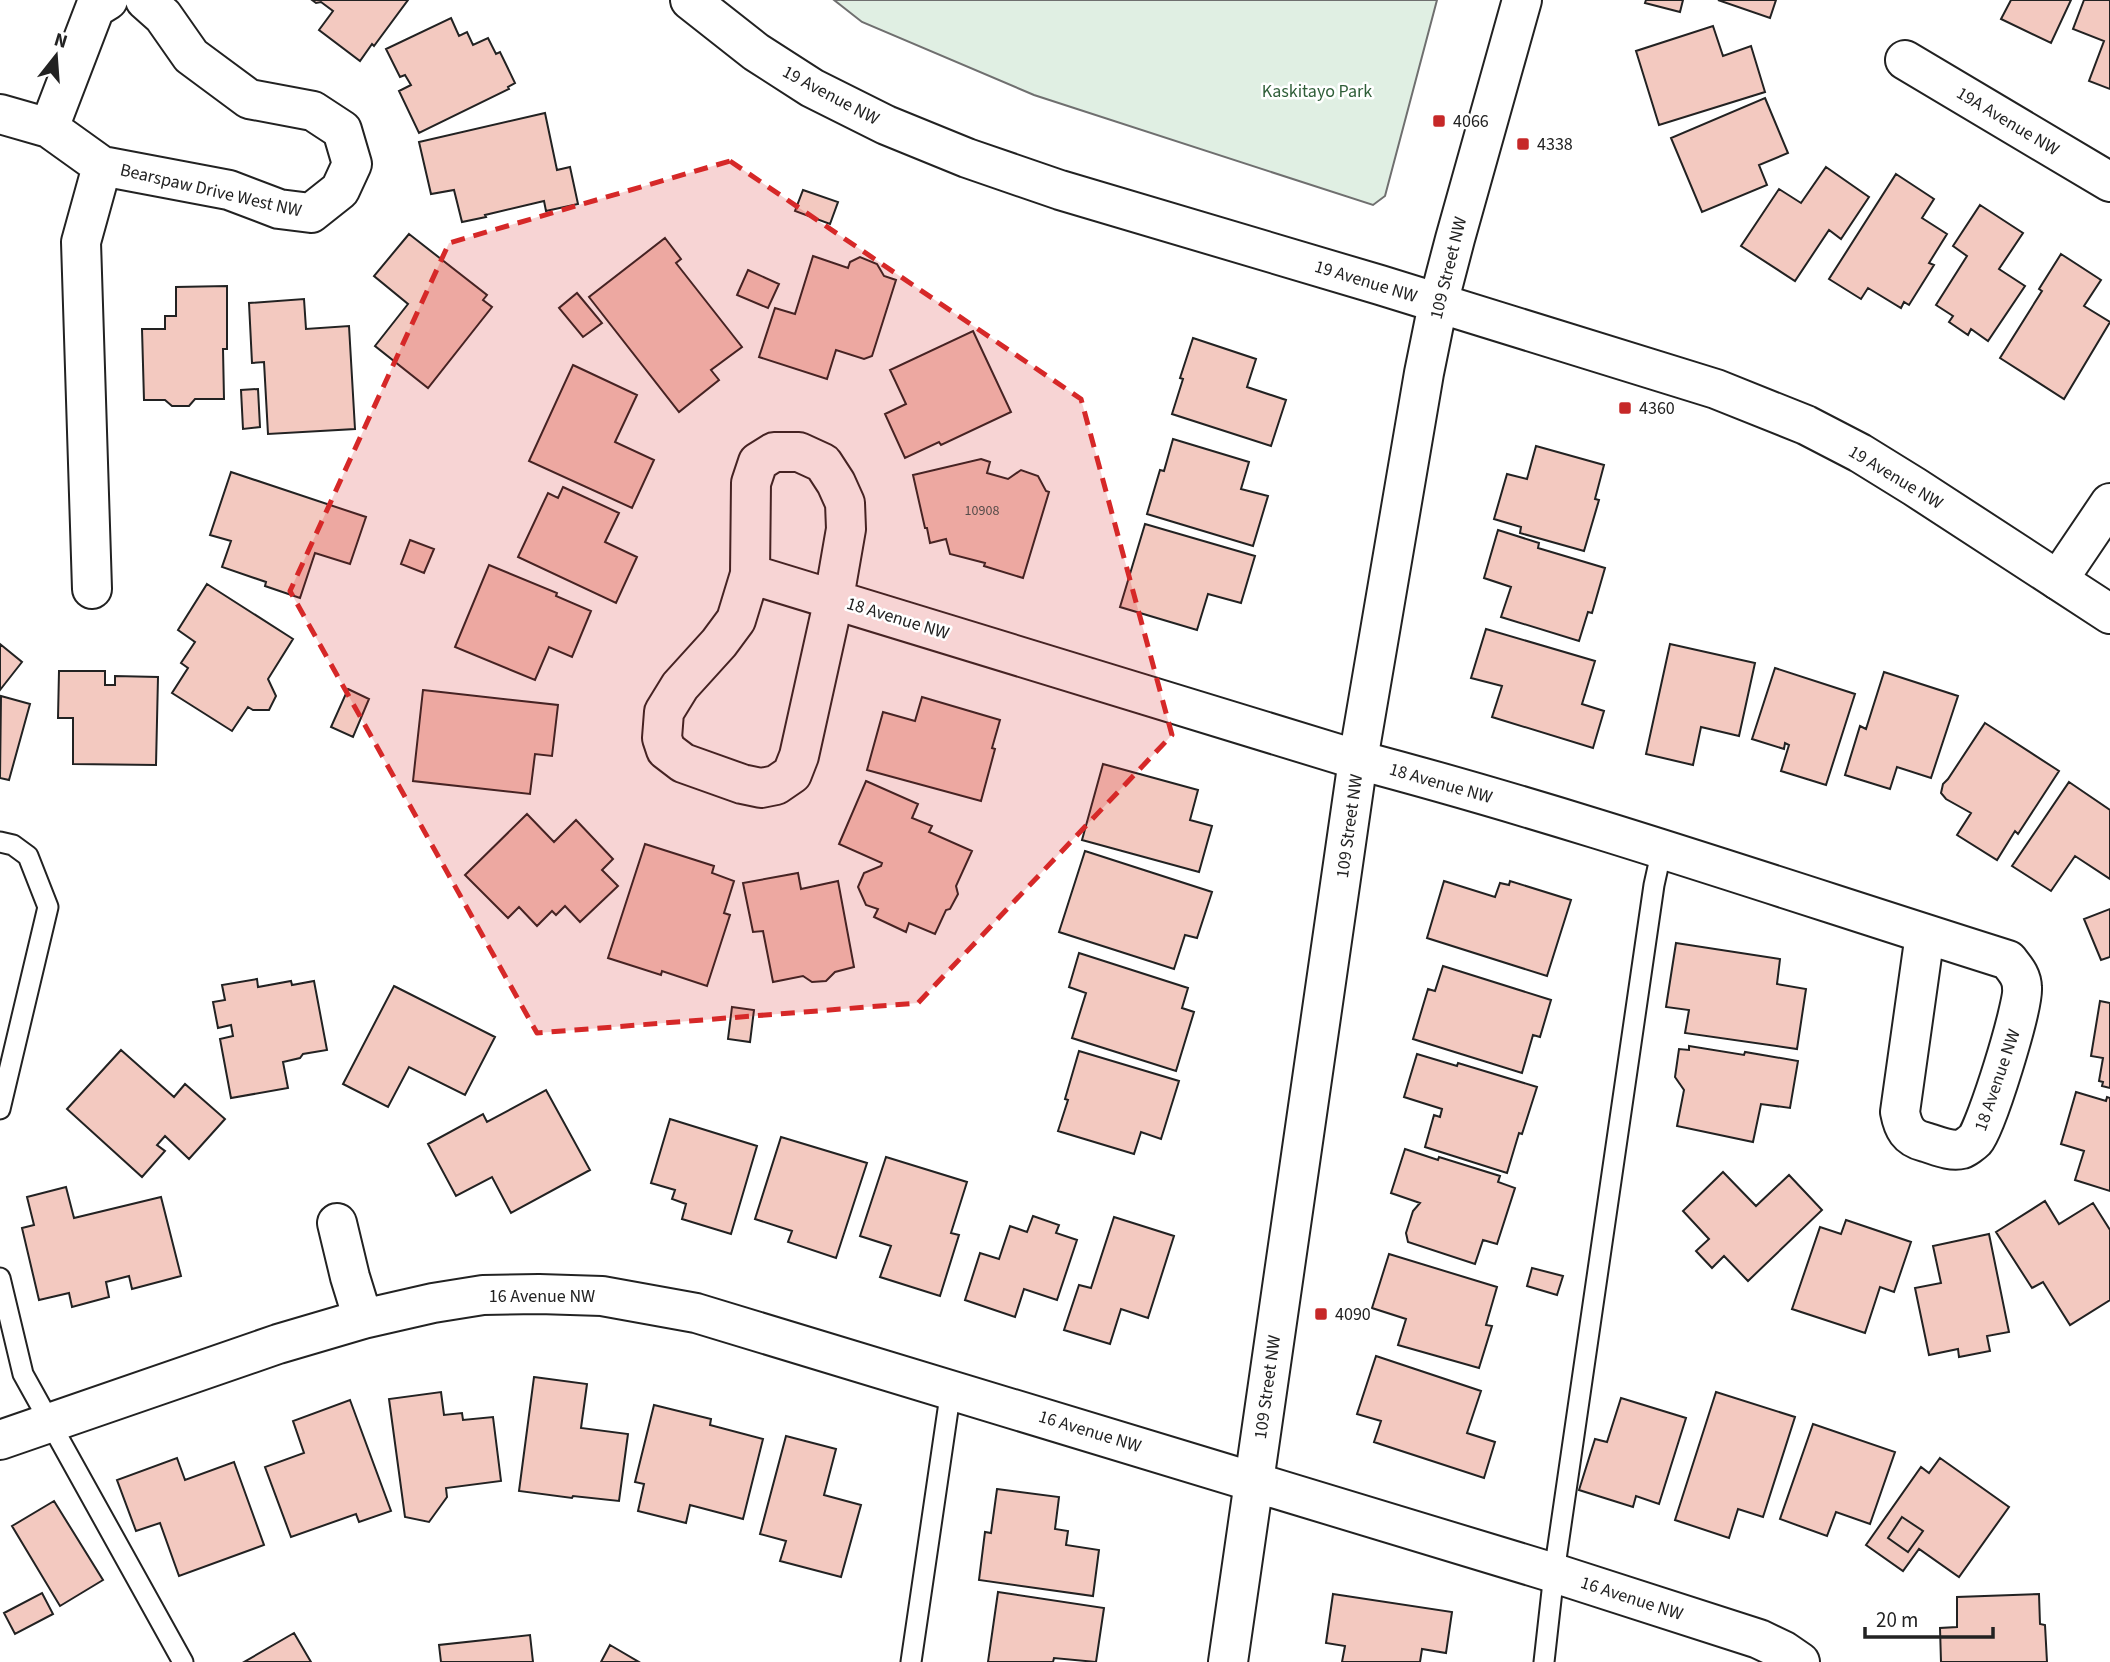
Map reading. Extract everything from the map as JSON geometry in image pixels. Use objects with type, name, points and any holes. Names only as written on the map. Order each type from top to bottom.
[{"type":"street","points":[[49,128],[94,8],[108,0]]},
{"type":"street","name":"Bearspaw Drive West NW","points":[[0,114],[49,128],[102,166],[229,191],[279,209],[312,213],[340,190],[352,164],[342,130],[313,111],[249,99],[191,56],[163,16],[145,0]]},
{"type":"street","name":"19 Avenue NW","points":[[690,0],[756,52],[811,88],[886,125],[967,158],[1060,190],[1716,389],[1806,425],[1871,460],[2110,614]]},
{"type":"street","name":"109 Street NW","points":[[1228,1662],[1359,760],[1424,373],[1438,304],[1522,0]]},
{"type":"street","name":"19A Avenue NW","points":[[1905,60],[2110,182]]},
{"type":"street","name":"Bearspaw Drive West NW","points":[[92,589],[81,242],[102,166]]},
{"type":"street","name":"18 Avenue NW","points":[[774,452],[799,452],[823,463],[845,503],[846,529],[834,598],[799,756],[792,774],[776,785],[761,788],[683,763],[666,750],[662,738],[664,712],[680,686],[736,620],[750,574],[751,482],[758,462],[774,452]]},
{"type":"street","points":[[2058,580],[2110,503]]},
{"type":"street","name":"18 Avenue NW","points":[[750,574],[1359,760],[1662,849],[2008,960],[2019,972],[2022,988],[2020,1012],[1984,1122],[1975,1140],[1963,1149],[1919,1141],[1910,1136],[1903,1125],[1900,1112],[1926,934]]},
{"type":"street","points":[[337,1223],[363,1319]]},
{"type":"street","name":"16 Avenue NW","points":[[0,1440],[278,1344],[363,1319],[484,1295],[602,1296],[696,1313],[1253,1481],[1759,1639],[1800,1662]]},
{"type":"lane","points":[[0,842],[13,845],[29,856],[48,907],[0,1108]]},
{"type":"lane","points":[[1544,1662],[1554,1573],[1654,885],[1662,849]]},
{"type":"lane","points":[[0,1278],[23,1374],[183,1662]]},
{"type":"lane","points":[[911,1662],[951,1389]]},
{"type":"highlighted area","points":[[730,161],[1081,399],[1172,735],[918,1003],[537,1033],[290,591],[449,243]]},
{"type":"green space","name":"Kaskitayo Park","points":[[834,0],[1437,0],[1385,196],[1373,205],[1034,95],[862,22]]},
{"type":"building","points":[[312,0],[408,0],[360,61],[319,30],[333,11],[321,2]]},
{"type":"building","points":[[1646,0],[1683,0],[1680,12],[1645,3]]},
{"type":"building","points":[[1718,0],[1776,0],[1770,18]]},
{"type":"building","points":[[2011,0],[2071,0],[2051,43],[2001,19]]},
{"type":"building","points":[[2084,0],[2110,0],[2110,89],[2089,81],[2104,41],[2073,29]]},
{"type":"building","points":[[451,18],[459,36],[467,32],[473,45],[488,38],[496,54],[500,52],[515,83],[508,87],[509,89],[419,133],[399,91],[411,85],[405,75],[400,77],[386,49]]},
{"type":"building","points":[[1713,26],[1723,56],[1751,46],[1765,92],[1659,125],[1636,51]]},
{"type":"building","points":[[1765,98],[1788,153],[1759,165],[1767,185],[1702,212],[1671,138]]},
{"type":"building","points":[[545,113],[557,170],[570,167],[578,204],[546,211],[544,201],[462,222],[454,190],[431,194],[419,142]]},
{"type":"building","points":[[1826,167],[1869,197],[1841,239],[1829,230],[1795,281],[1741,246],[1779,189],[1801,203]]},
{"type":"building","points":[[1896,174],[1934,199],[1922,218],[1947,234],[1929,263],[1934,265],[1909,305],[1904,302],[1901,308],[1868,288],[1861,299],[1829,279]]},
{"type":"building","points":[[803,190],[838,202],[830,224],[795,211]]},
{"type":"building","points":[[1980,205],[2023,233],[1999,269],[2025,286],[1988,341],[1971,329],[1968,335],[1949,322],[1953,316],[1936,305],[1967,256],[1953,246]]},
{"type":"building","points":[[409,234],[487,295],[483,300],[492,307],[428,388],[375,346],[408,304],[374,276]]},
{"type":"building","points":[[665,238],[681,259],[676,263],[742,347],[711,370],[719,380],[679,412],[589,297]]},
{"type":"building","points":[[2061,254],[2101,280],[2084,306],[2110,322],[2064,399],[2000,358],[2042,291],[2039,289]]},
{"type":"building","points":[[813,256],[848,268],[850,262],[860,257],[877,264],[884,276],[896,280],[872,356],[864,359],[836,350],[827,379],[759,357],[775,308],[795,314]]},
{"type":"building","points":[[748,270],[779,284],[768,308],[737,295]]},
{"type":"building","points":[[227,286],[227,349],[223,349],[224,399],[195,399],[189,406],[172,406],[165,400],[144,400],[142,329],[165,329],[165,316],[176,316],[176,287]]},
{"type":"building","points":[[577,293],[602,323],[583,337],[559,308]]},
{"type":"building","points":[[304,299],[306,329],[349,326],[355,429],[268,434],[264,362],[252,363],[249,303]]},
{"type":"building","points":[[973,331],[1011,412],[941,445],[939,442],[905,458],[885,414],[906,404],[890,370]]},
{"type":"building","points":[[1193,338],[1256,359],[1247,387],[1286,400],[1271,446],[1172,414]]},
{"type":"building","points":[[573,365],[637,395],[615,442],[654,460],[632,508],[529,461]]},
{"type":"building","points":[[258,389],[260,427],[243,429],[241,390]]},
{"type":"building","points":[[1173,439],[1249,462],[1241,489],[1268,496],[1253,546],[1147,514],[1160,470],[1164,471]]},
{"type":"building","points":[[1536,446],[1604,465],[1595,499],[1599,500],[1584,551],[1520,533],[1521,527],[1494,519],[1507,474],[1527,479]]},
{"type":"building","points":[[981,459],[990,462],[987,473],[1008,479],[1021,470],[1038,476],[1049,492],[1023,578],[984,566],[985,563],[950,554],[946,539],[930,543],[913,475]]},
{"type":"building","points":[[231,472],[366,517],[350,564],[315,553],[300,598],[265,586],[266,582],[222,567],[231,541],[210,535]]},
{"type":"building","points":[[563,487],[619,513],[605,542],[637,557],[616,603],[518,557],[548,493],[558,498]]},
{"type":"building","points":[[1145,524],[1255,556],[1241,603],[1208,594],[1197,630],[1120,607]]},
{"type":"building","points":[[1498,530],[1539,543],[1538,548],[1605,568],[1592,613],[1588,612],[1579,641],[1501,617],[1511,587],[1484,578]]},
{"type":"building","points":[[410,540],[434,549],[424,573],[401,564]]},
{"type":"building","points":[[489,565],[557,593],[556,596],[591,611],[572,657],[549,647],[535,680],[455,647]]},
{"type":"building","points":[[207,584],[293,639],[268,679],[276,696],[269,710],[253,710],[248,707],[232,731],[172,693],[188,668],[181,663],[195,642],[178,630]]},
{"type":"building","points":[[1486,629],[1595,661],[1582,704],[1604,711],[1593,748],[1492,717],[1502,686],[1471,678]]},
{"type":"building","points":[[0,644],[22,662],[0,690]]},
{"type":"building","points":[[1670,644],[1755,663],[1739,736],[1701,727],[1693,765],[1646,754]]},
{"type":"building","points":[[1775,668],[1855,694],[1826,785],[1781,771],[1789,745],[1785,743],[1784,749],[1752,739]]},
{"type":"building","points":[[59,671],[105,671],[105,685],[115,685],[115,676],[158,677],[156,765],[73,764],[73,718],[58,718]]},
{"type":"building","points":[[1884,672],[1958,696],[1931,778],[1897,767],[1890,789],[1845,775],[1860,726],[1866,729]]},
{"type":"building","points":[[348,689],[369,699],[353,737],[331,727]]},
{"type":"building","points":[[423,690],[558,705],[552,756],[535,754],[530,794],[413,781]]},
{"type":"building","points":[[1,696],[30,704],[9,780],[0,778]]},
{"type":"building","points":[[922,697],[1000,720],[981,801],[867,770],[883,712],[915,721]]},
{"type":"building","points":[[1985,723],[2059,771],[2018,834],[2015,831],[1997,860],[1957,835],[1971,813],[1946,799],[1941,793],[1943,784]]},
{"type":"building","points":[[1103,764],[1198,790],[1190,820],[1212,826],[1199,872],[1082,840]]},
{"type":"building","points":[[866,781],[918,804],[912,818],[932,826],[929,832],[972,851],[956,886],[958,894],[950,909],[946,910],[935,934],[909,923],[906,932],[874,917],[878,909],[866,905],[858,887],[864,873],[881,866],[882,863],[839,844]]},
{"type":"building","points":[[2069,782],[2110,810],[2110,879],[2075,856],[2051,891],[2012,866]]},
{"type":"building","points":[[527,814],[554,842],[576,820],[613,859],[602,870],[618,886],[580,922],[565,906],[556,915],[552,911],[537,926],[519,907],[508,918],[465,875]]},
{"type":"building","points":[[645,844],[714,866],[712,873],[734,881],[724,913],[730,915],[707,986],[662,971],[661,975],[608,958]]},
{"type":"building","points":[[1085,851],[1212,892],[1197,938],[1185,935],[1174,969],[1059,932]]},
{"type":"building","points":[[798,873],[801,889],[838,881],[854,967],[835,972],[826,981],[812,982],[803,976],[773,982],[763,931],[753,932],[743,883]]},
{"type":"building","points":[[1444,881],[1495,897],[1500,883],[1509,885],[1510,881],[1571,900],[1547,976],[1427,938]]},
{"type":"building","points":[[2110,909],[2110,957],[2101,960],[2084,919]]},
{"type":"building","points":[[1676,943],[1780,959],[1777,984],[1806,989],[1797,1049],[1685,1033],[1689,1010],[1666,1007]]},
{"type":"building","points":[[1079,953],[1188,988],[1182,1008],[1194,1012],[1176,1071],[1072,1038],[1086,993],[1069,987]]},
{"type":"building","points":[[1443,966],[1551,1000],[1540,1037],[1533,1035],[1522,1073],[1413,1039],[1428,989],[1435,991]]},
{"type":"building","points":[[257,979],[258,987],[291,981],[292,985],[314,981],[327,1050],[303,1054],[300,1058],[283,1062],[288,1088],[231,1098],[220,1039],[233,1036],[231,1025],[218,1028],[213,1002],[225,1000],[222,985]]},
{"type":"building","points":[[394,986],[495,1037],[465,1095],[409,1067],[388,1107],[343,1084]]},
{"type":"building","points":[[2100,1001],[2110,1003],[2110,1088],[2102,1086],[2103,1082],[2099,1081],[2103,1058],[2091,1056]]},
{"type":"building","points":[[732,1007],[754,1010],[750,1042],[728,1039]]},
{"type":"building","points":[[1689,1046],[1798,1061],[1790,1108],[1761,1104],[1753,1142],[1677,1126],[1684,1090],[1675,1077],[1679,1049],[1689,1050]]},
{"type":"building","points":[[121,1050],[174,1097],[185,1084],[225,1119],[189,1159],[165,1136],[157,1145],[165,1151],[142,1177],[67,1109]]},
{"type":"building","points":[[1079,1051],[1179,1081],[1161,1139],[1141,1132],[1134,1154],[1058,1131]]},
{"type":"building","points":[[1417,1054],[1457,1066],[1458,1063],[1537,1087],[1507,1173],[1425,1147],[1434,1115],[1440,1117],[1442,1109],[1404,1097]]},
{"type":"building","points":[[546,1090],[590,1170],[511,1213],[492,1177],[456,1196],[428,1144],[483,1114],[487,1122]]},
{"type":"building","points":[[2076,1092],[2106,1101],[2107,1097],[2110,1098],[2110,1191],[2075,1180],[2084,1151],[2061,1144]]},
{"type":"building","points":[[670,1119],[757,1146],[731,1234],[682,1219],[686,1204],[672,1199],[675,1190],[651,1183]]},
{"type":"building","points":[[781,1137],[867,1163],[836,1258],[788,1242],[792,1231],[755,1219]]},
{"type":"building","points":[[1405,1149],[1500,1176],[1498,1182],[1515,1188],[1497,1244],[1483,1240],[1475,1264],[1408,1242],[1406,1233],[1413,1211],[1420,1203],[1391,1193]]},
{"type":"building","points":[[886,1157],[967,1182],[951,1233],[959,1235],[940,1296],[880,1277],[891,1246],[860,1236]]},
{"type":"building","points":[[1723,1172],[1756,1206],[1789,1175],[1822,1210],[1748,1281],[1724,1256],[1712,1268],[1696,1251],[1709,1239],[1683,1211]]},
{"type":"building","points":[[66,1187],[74,1218],[161,1197],[181,1276],[132,1289],[129,1276],[106,1282],[109,1297],[72,1307],[69,1293],[39,1300],[22,1228],[34,1225],[27,1197]]},
{"type":"building","points":[[2045,1201],[2059,1224],[2093,1203],[2110,1230],[2110,1300],[2070,1325],[2043,1282],[2032,1288],[1996,1232]]},
{"type":"building","points":[[1033,1216],[1059,1225],[1056,1233],[1077,1240],[1057,1300],[1024,1289],[1015,1317],[965,1300],[980,1253],[999,1259],[1010,1226],[1027,1232]]},
{"type":"building","points":[[1114,1217],[1174,1236],[1148,1318],[1121,1309],[1110,1344],[1064,1330],[1079,1285],[1091,1288]]},
{"type":"building","points":[[1846,1220],[1911,1242],[1894,1292],[1880,1287],[1865,1333],[1792,1309],[1820,1227],[1841,1234]]},
{"type":"building","points":[[1989,1234],[2009,1332],[1987,1336],[1990,1351],[1959,1357],[1958,1349],[1929,1355],[1915,1288],[1941,1283],[1933,1246]]},
{"type":"building","points":[[1389,1254],[1497,1287],[1486,1325],[1492,1326],[1479,1368],[1398,1345],[1406,1319],[1372,1308]]},
{"type":"building","points":[[1532,1268],[1563,1276],[1557,1295],[1527,1286]]},
{"type":"building","points":[[1376,1356],[1481,1391],[1467,1433],[1495,1442],[1484,1478],[1374,1442],[1381,1421],[1357,1414]]},
{"type":"building","points":[[534,1377],[587,1384],[581,1428],[628,1434],[619,1501],[519,1491]]},
{"type":"building","points":[[441,1392],[444,1415],[462,1413],[463,1420],[493,1417],[501,1481],[446,1488],[447,1497],[429,1522],[405,1517],[389,1399]]},
{"type":"building","points":[[1716,1392],[1795,1417],[1763,1517],[1738,1509],[1729,1538],[1675,1520]]},
{"type":"building","points":[[1621,1398],[1686,1418],[1659,1504],[1636,1496],[1633,1507],[1579,1490],[1595,1439],[1607,1442]]},
{"type":"building","points":[[350,1400],[391,1511],[359,1522],[356,1514],[291,1537],[265,1467],[304,1453],[293,1421]]},
{"type":"building","points":[[654,1405],[711,1419],[710,1425],[763,1439],[743,1519],[690,1505],[686,1523],[638,1511],[644,1484],[635,1482]]},
{"type":"building","points":[[1813,1424],[1895,1452],[1870,1524],[1836,1512],[1827,1536],[1780,1519]]},
{"type":"building","points":[[786,1436],[836,1449],[824,1495],[861,1505],[841,1577],[780,1561],[786,1541],[760,1534]]},
{"type":"building","points":[[177,1458],[185,1480],[234,1462],[264,1545],[179,1576],[160,1523],[136,1531],[117,1480]]},
{"type":"building","points":[[1940,1458],[2009,1507],[1959,1577],[1919,1549],[1903,1571],[1866,1545],[1921,1467],[1929,1473]]},
{"type":"building","points":[[997,1489],[1059,1497],[1055,1529],[1068,1531],[1066,1545],[1099,1550],[1093,1596],[979,1580],[985,1532],[991,1533]]},
{"type":"building","points":[[54,1501],[103,1580],[60,1606],[12,1526]]},
{"type":"building","points":[[1902,1517],[1923,1531],[1908,1552],[1888,1538]]},
{"type":"building","points":[[998,1592],[1104,1608],[1096,1662],[1054,1658],[1053,1662],[988,1662]]},
{"type":"building","points":[[42,1593],[53,1614],[15,1634],[4,1613]]},
{"type":"building","points":[[1333,1594],[1452,1612],[1446,1653],[1422,1649],[1420,1662],[1342,1662],[1345,1646],[1326,1643]]},
{"type":"building","points":[[2039,1594],[2040,1624],[2045,1625],[2047,1662],[1941,1662],[1940,1628],[1957,1627],[1957,1597]]},
{"type":"building","points":[[294,1633],[311,1662],[244,1662]]},
{"type":"building","points":[[530,1635],[533,1662],[441,1662],[439,1645]]},
{"type":"building","points":[[610,1645],[639,1662],[601,1662]]},
{"type":"place","name":"4066","points":[[1439,121]]},
{"type":"place","name":"4338","points":[[1523,144]]},
{"type":"place","name":"4360","points":[[1625,408]]},
{"type":"place","name":"4090","points":[[1321,1314]]}]
